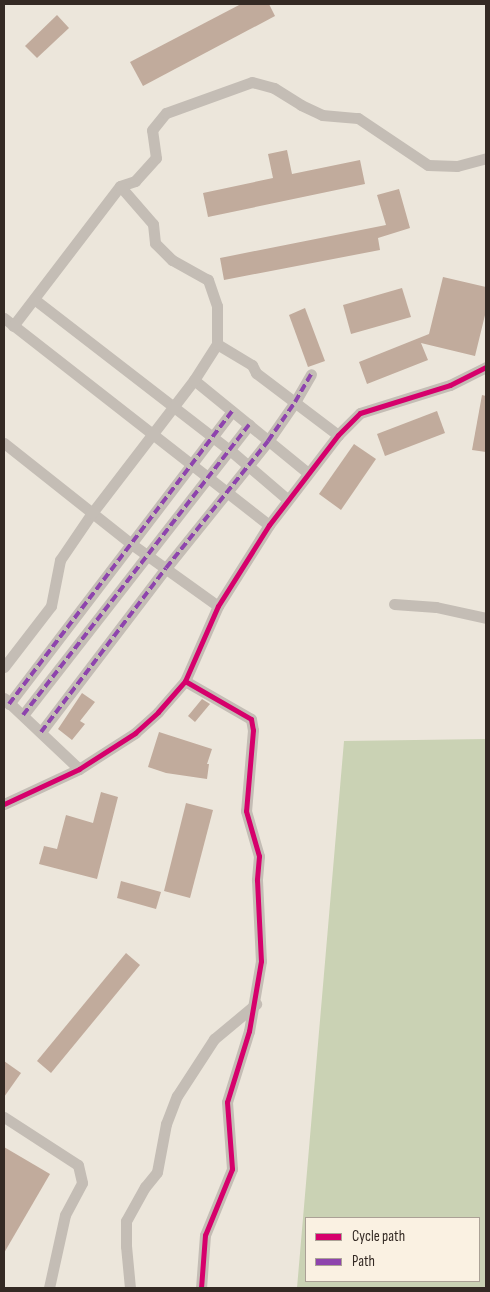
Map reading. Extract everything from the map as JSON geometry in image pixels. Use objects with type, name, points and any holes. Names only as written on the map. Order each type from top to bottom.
[{"type":"street","points":[[13,326],[120,186],[135,181],[156,158],[152,130],[166,112],[252,82],[274,88],[301,105],[322,115],[358,118],[428,165],[457,166],[486,158]]},
{"type":"street","points":[[4,667],[51,606],[60,560],[92,513],[194,380],[217,344],[217,306],[208,280],[172,260],[155,243],[153,224],[120,186]]},
{"type":"street","points":[[34,299],[230,451],[287,499]]},
{"type":"street","points":[[4,318],[269,525]]},
{"type":"street","points":[[217,344],[252,365],[256,373],[338,435]]},
{"type":"street","points":[[4,804],[79,769],[135,733],[185,681],[218,606],[269,525],[287,499],[338,435],[360,414],[450,386],[486,367]]},
{"type":"street","points":[[41,732],[166,568],[268,441],[295,402],[311,374]]},
{"type":"street","points":[[194,380],[308,473]]},
{"type":"street","points":[[79,769],[6,701],[232,411]]},
{"type":"street","points":[[23,715],[249,425]]},
{"type":"street","points":[[4,443],[130,543],[218,606]]},
{"type":"street","points":[[394,604],[436,607],[486,618]]},
{"type":"street","points":[[185,681],[251,719],[253,730],[246,811],[259,856],[257,880],[261,961],[256,1004],[227,1102],[232,1169],[205,1235],[201,1288]]},
{"type":"street","points":[[130,1288],[126,1221],[145,1187],[157,1172],[166,1124],[177,1096],[214,1038],[256,1004]]},
{"type":"street","points":[[4,1116],[78,1165],[82,1184],[65,1215],[49,1288]]},
{"type":"green space","points":[[486,739],[486,1288],[297,1288],[344,741]]},
{"type":"building","points":[[241,4],[269,4],[275,16],[143,86],[130,62]]},
{"type":"building","points":[[57,15],[69,28],[37,58],[25,46]]},
{"type":"building","points":[[287,150],[292,174],[360,160],[365,184],[208,217],[203,193],[273,178],[268,154]]},
{"type":"building","points":[[399,189],[410,228],[378,238],[380,250],[224,280],[220,258],[386,225],[377,195]]},
{"type":"building","points":[[443,277],[486,287],[486,311],[475,356],[421,343],[428,360],[367,384],[359,362],[429,334]]},
{"type":"building","points":[[402,288],[411,317],[351,334],[343,305]]},
{"type":"building","points":[[305,308],[325,361],[308,367],[289,315]]},
{"type":"building","points":[[482,395],[486,396],[486,452],[472,450]]},
{"type":"building","points":[[437,411],[445,433],[385,456],[377,434]]},
{"type":"building","points":[[354,444],[376,459],[341,510],[319,494]]},
{"type":"building","points":[[82,693],[95,702],[80,721],[85,724],[72,740],[58,729]]},
{"type":"building","points":[[202,699],[210,704],[195,722],[188,716]]},
{"type":"building","points":[[159,732],[212,749],[207,764],[209,764],[207,779],[166,773],[148,767]]},
{"type":"building","points":[[101,792],[118,797],[97,879],[39,864],[44,846],[57,849],[66,815],[93,823]]},
{"type":"building","points":[[186,803],[213,810],[190,898],[164,891]]},
{"type":"building","points":[[121,881],[161,892],[156,909],[117,898]]},
{"type":"building","points":[[126,953],[140,965],[51,1073],[37,1061]]},
{"type":"building","points":[[4,1061],[21,1073],[4,1097]]},
{"type":"building","points":[[4,1147],[50,1174],[4,1253]]},
{"type":"marked path","points":[[41,732],[166,568],[268,441],[295,402],[311,374]]},
{"type":"marked path","points":[[9,704],[232,411]]},
{"type":"marked path","points":[[23,715],[249,425]]},
{"type":"cycle path","points":[[4,804],[79,769],[135,733],[158,712],[185,681],[218,606],[269,525],[338,435],[360,413],[450,385],[486,367]]},
{"type":"cycle path","points":[[185,681],[251,719],[253,730],[246,811],[259,856],[257,880],[261,961],[249,1031],[227,1102],[232,1169],[205,1235],[201,1288]]}]
